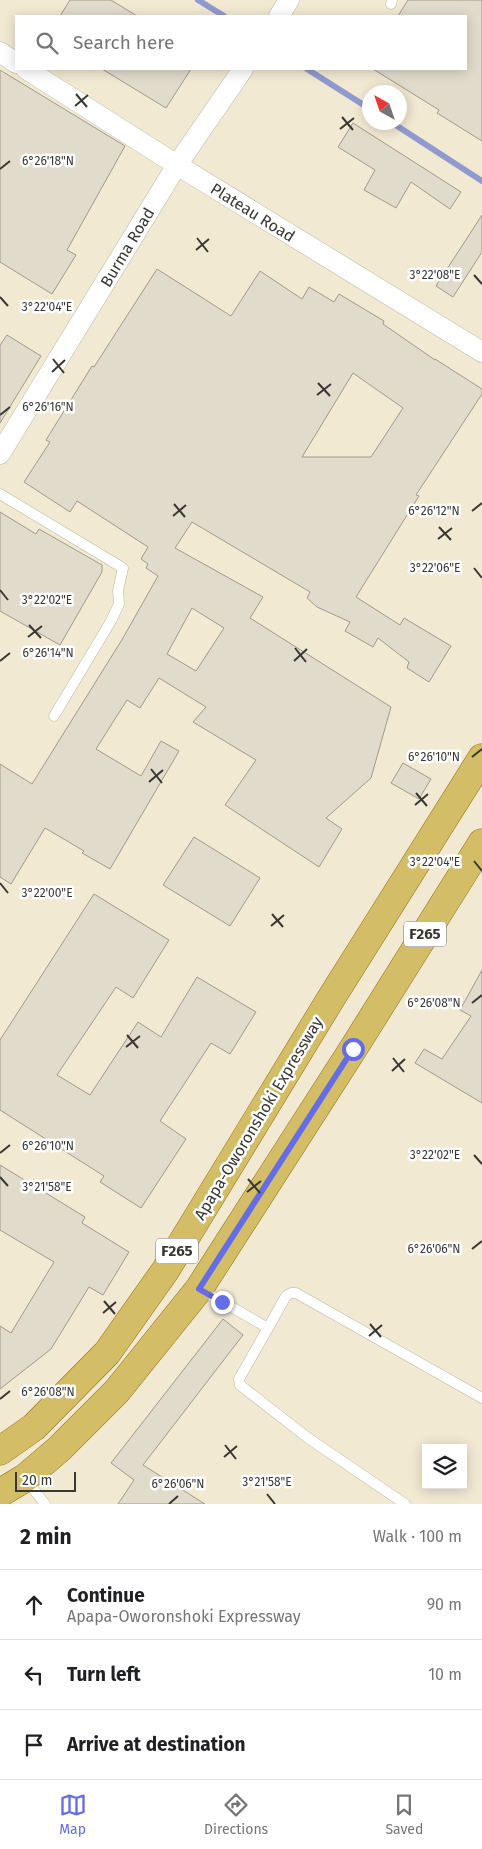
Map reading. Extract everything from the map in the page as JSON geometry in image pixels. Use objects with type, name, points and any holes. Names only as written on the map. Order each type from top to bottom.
[{"type":"main road","name":"Apapa-Oworonshoki Expressway","points":[[0,1451],[34,1427],[107,1353],[165,1271],[323,1011],[482,758]]},
{"type":"main road","name":"F265","points":[[0,1493],[25,1478],[59,1449],[118,1391],[199,1289],[482,843]]},
{"type":"street","points":[[280,15],[289,0]]},
{"type":"street","points":[[0,52],[15,62]]},
{"type":"street","name":"Plateau Road","points":[[28,70],[177,165],[482,352]]},
{"type":"street","name":"Burma Road","points":[[0,454],[177,165],[242,70]]},
{"type":"lane","points":[[0,494],[123,568],[118,591],[119,604],[111,621],[54,716]]},
{"type":"lane","points":[[199,1289],[268,1328]]},
{"type":"lane","points":[[405,1504],[308,1438],[240,1384],[240,1379],[286,1296],[291,1293],[296,1294],[482,1398]]},
{"type":"lane","points":[[25,1478],[45,1504]]},
{"type":"shaded area","points":[[0,0],[482,0],[482,1504],[0,1504]]},
{"type":"building","points":[[70,0],[111,0],[135,15],[61,15]]},
{"type":"building","points":[[408,0],[482,0],[482,141],[437,113],[439,110],[407,90],[407,85],[399,85],[375,70],[467,70],[467,15],[399,15]]},
{"type":"building","points":[[0,70],[125,146],[67,250],[76,255],[52,294],[0,262]]},
{"type":"building","points":[[104,70],[190,70],[166,108]]},
{"type":"building","points":[[353,123],[461,192],[450,209],[411,182],[396,208],[364,190],[375,170],[338,147]]},
{"type":"building","points":[[482,215],[482,252],[453,297],[436,286]]},
{"type":"building","points":[[157,269],[231,316],[260,271],[302,299],[309,287],[334,302],[339,294],[384,321],[383,324],[435,360],[482,389],[482,394],[416,495],[419,496],[356,597],[400,625],[404,618],[451,646],[429,682],[407,668],[409,662],[378,638],[373,647],[345,631],[350,622],[317,607],[307,598],[310,592],[192,522],[175,548],[263,597],[250,618],[391,707],[371,778],[326,818],[342,829],[319,867],[225,805],[256,760],[193,722],[206,707],[159,678],[140,708],[127,700],[96,749],[141,776],[161,741],[179,751],[110,869],[45,828],[11,884],[0,877],[0,764],[32,784],[123,638],[158,576],[146,568],[148,564],[141,559],[148,547],[77,501],[70,512],[24,482],[50,442],[46,440],[92,366],[94,367]],"holes":[[[353,373],[403,408],[371,457],[302,457]],[[192,608],[224,628],[196,671],[167,654]]]},
{"type":"building","points":[[7,335],[41,356],[0,423],[0,345]]},
{"type":"building","points":[[0,512],[36,534],[39,529],[102,565],[102,572],[60,645],[0,611]]},
{"type":"building","points":[[403,763],[431,779],[419,799],[391,783]]},
{"type":"building","points":[[194,837],[260,878],[230,926],[163,885]]},
{"type":"building","points":[[94,894],[169,940],[133,998],[116,987],[57,1075],[90,1095],[138,1022],[161,1037],[197,977],[256,1012],[230,1054],[211,1043],[160,1121],[186,1139],[141,1208],[100,1182],[104,1176],[0,1110],[0,1040]]},
{"type":"building","points":[[482,970],[482,1103],[415,1063],[424,1049],[442,1059],[471,1016],[460,1010]]},
{"type":"building","points":[[0,1165],[85,1217],[82,1223],[129,1252],[103,1295],[89,1287],[51,1349],[0,1389],[0,1326],[11,1333],[54,1262],[0,1230]]},
{"type":"building","points":[[223,1319],[243,1335],[143,1465],[205,1504],[118,1504],[134,1480],[111,1463]]},
{"type":"waterway","points":[[198,0],[222,15]]},
{"type":"waterway","points":[[309,70],[362,104]]},
{"type":"waterway","points":[[403,130],[482,181]]},
{"type":"route","points":[[222,1302],[199,1289],[353,1049]]}]
